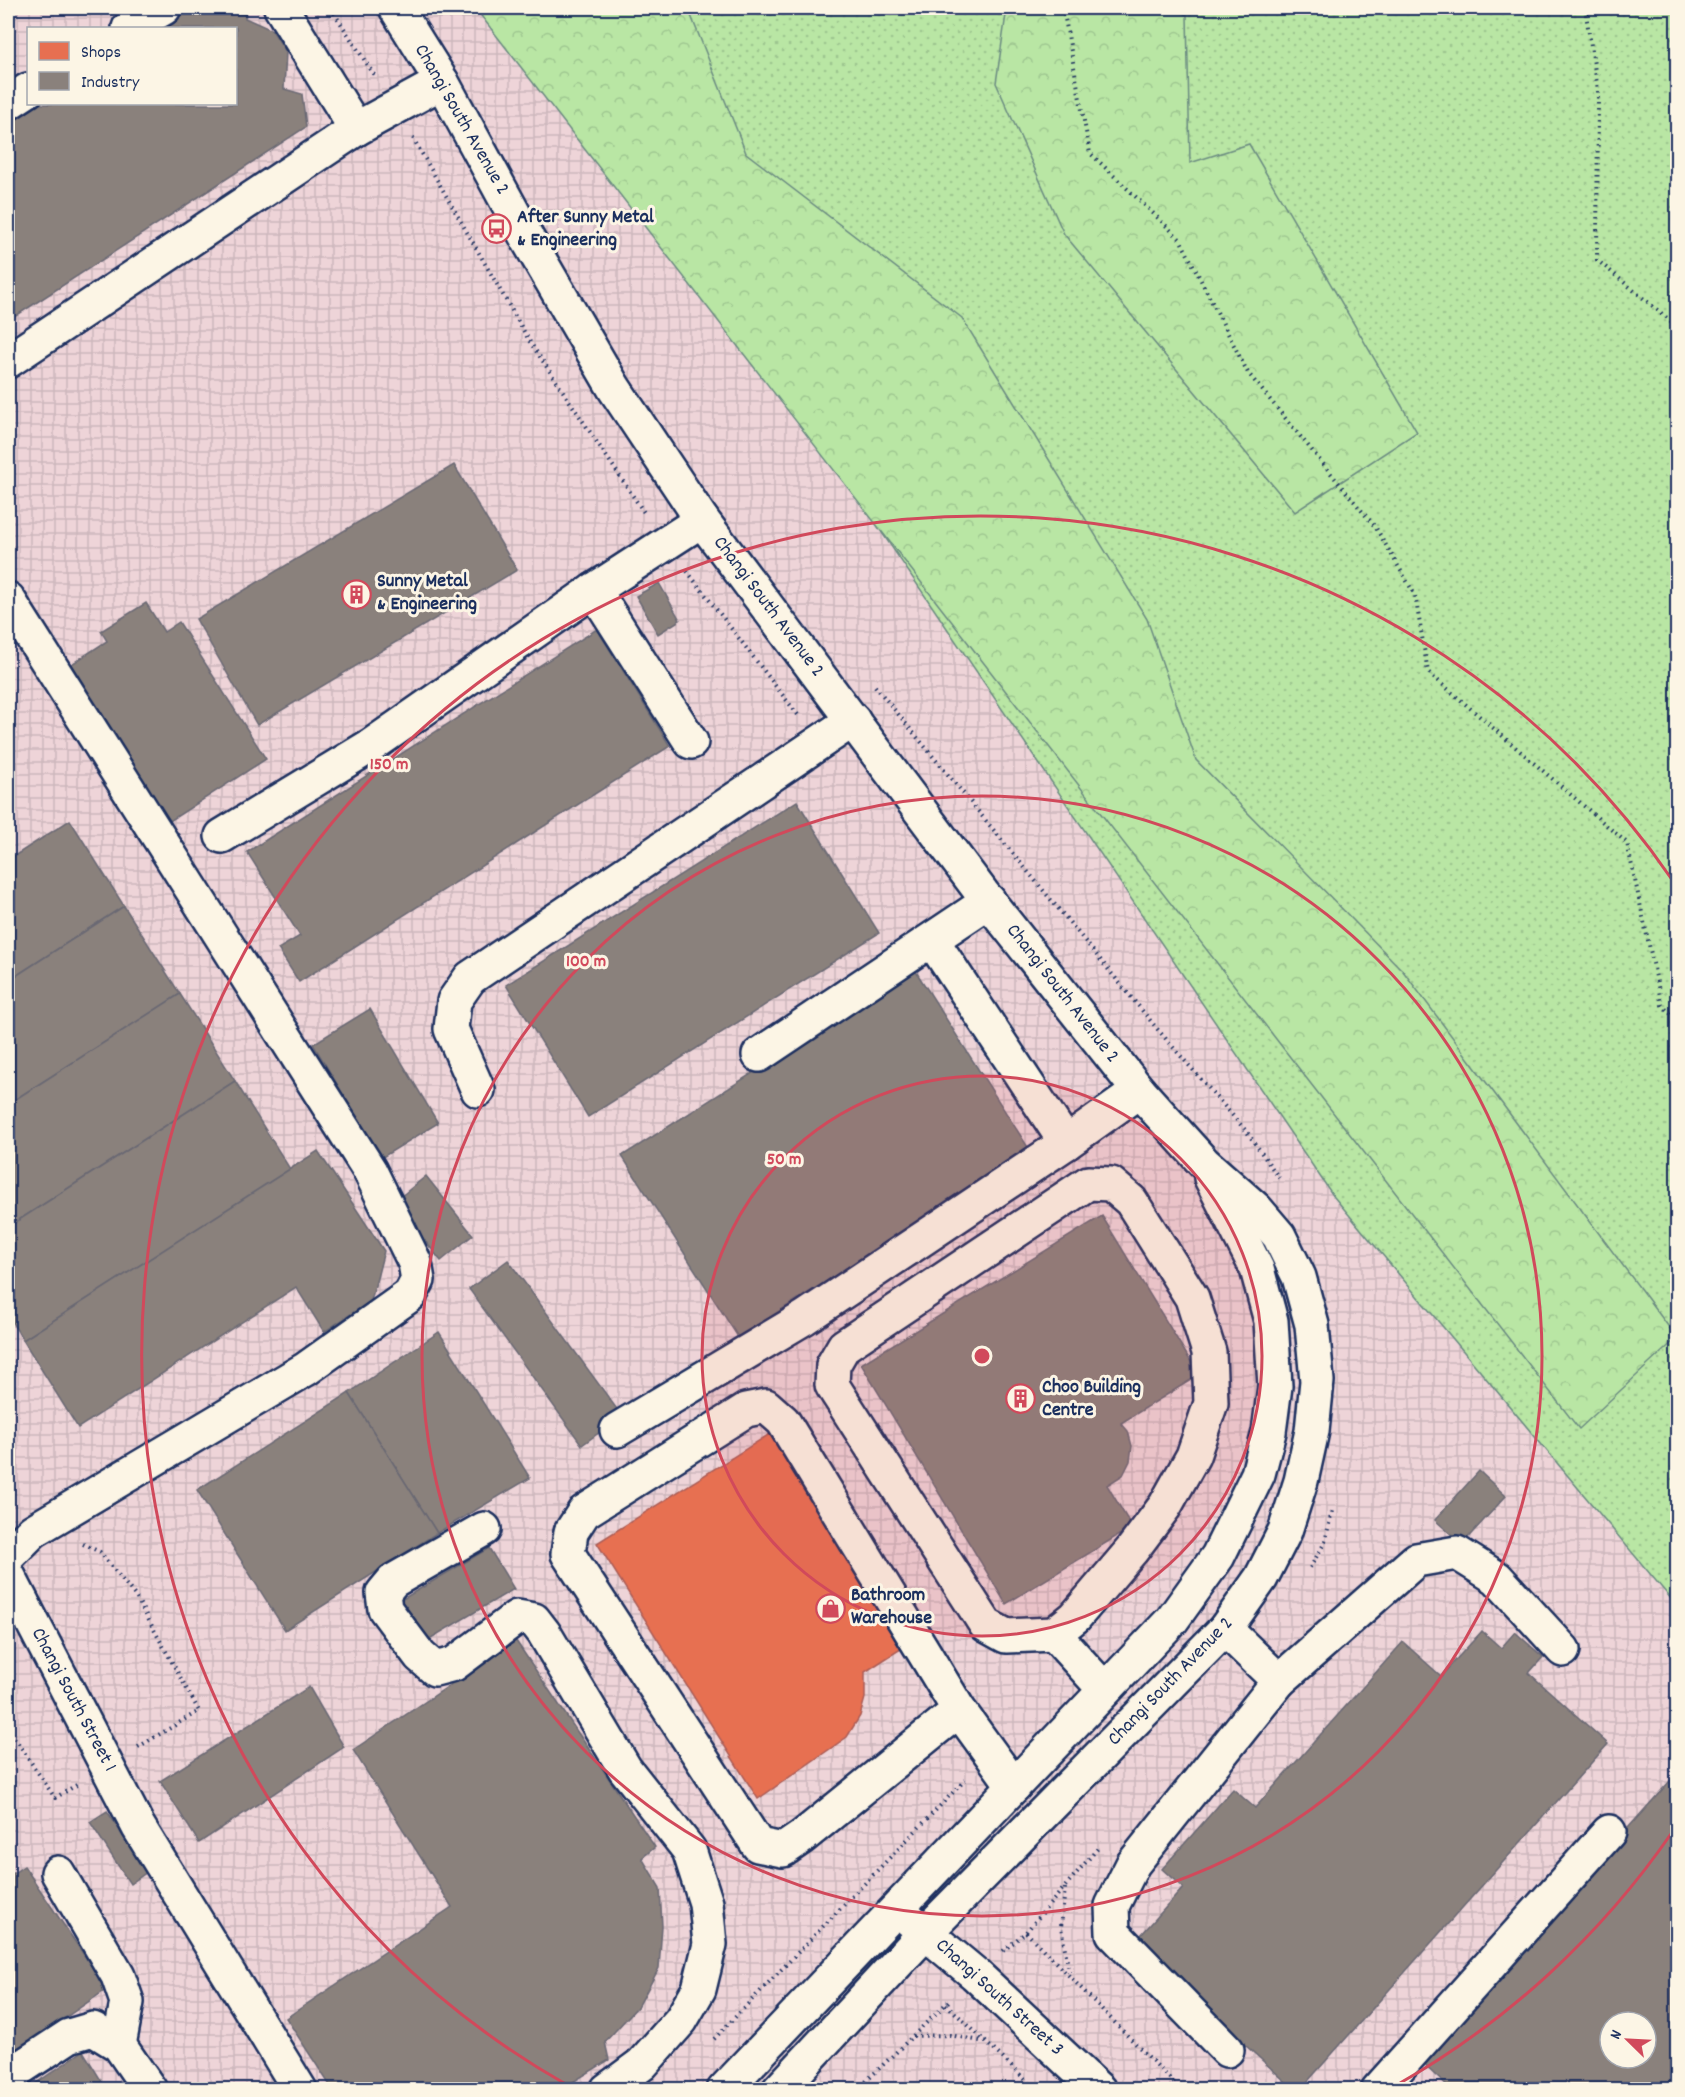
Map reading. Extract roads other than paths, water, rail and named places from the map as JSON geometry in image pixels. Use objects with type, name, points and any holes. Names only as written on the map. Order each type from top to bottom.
[{"type":"street","points":[[131,27],[164,8]]},
{"type":"street","points":[[281,8],[356,129]]},
{"type":"street","name":"Changi South Avenue 2","points":[[396,8],[442,82],[592,352],[702,520],[988,901],[1139,1091],[1204,1163],[1256,1209],[1280,1236],[1299,1277],[1312,1325],[1317,1381],[1312,1431],[1301,1481],[1285,1531],[1262,1578],[1224,1629],[925,1933],[779,2090]]},
{"type":"street","points":[[8,361],[356,129],[442,82]]},
{"type":"street","points":[[8,103],[27,91]]},
{"type":"street","points":[[222,836],[372,745],[594,590],[702,520]]},
{"type":"street","points":[[594,590],[691,742]]},
{"type":"street","points":[[8,599],[370,1171],[415,1263],[418,1280],[410,1295],[306,1369],[33,1531],[8,1556]]},
{"type":"street","points":[[478,1090],[451,1029],[454,1001],[470,978],[853,720]]},
{"type":"street","points":[[759,1055],[988,901]]},
{"type":"street","points":[[932,940],[1066,1143]]},
{"type":"street","points":[[617,1430],[804,1318],[1066,1143],[1139,1091]]},
{"type":"street","name":"Changi South Avenue 2","points":[[724,2090],[1172,1620],[1218,1556],[1258,1474],[1269,1432],[1275,1386],[1271,1321],[1257,1269],[1204,1163]]},
{"type":"street","points":[[1088,1182],[1111,1185],[1131,1201],[1192,1298],[1209,1353],[1210,1403],[1193,1456],[1165,1506],[1106,1582],[1075,1617],[1054,1634],[1006,1636],[986,1625],[832,1385],[832,1365],[844,1346],[1088,1182]]},
{"type":"street","points":[[959,1710],[783,1850],[758,1845],[568,1554],[571,1532],[584,1512],[747,1410],[766,1406],[783,1421],[959,1710],[1014,1786]]},
{"type":"street","points":[[484,1529],[393,1581],[383,1593],[385,1609],[420,1656],[435,1668],[454,1664],[517,1617],[534,1620],[625,1769],[689,1850],[706,1903],[710,1944],[699,1989],[681,2020],[642,2064],[607,2090]]},
{"type":"street","points":[[1227,2050],[1113,1933],[1112,1906],[1133,1864],[1279,1681],[1416,1560],[1457,1553],[1497,1578],[1563,1650]]},
{"type":"street","name":"Changi South Street 1","points":[[8,1575],[138,1826],[300,2090]]},
{"type":"street","points":[[1224,1629],[1279,1681]]},
{"type":"street","points":[[1054,1634],[1105,1690]]},
{"type":"street","points":[[1378,2090],[1609,1832]]},
{"type":"street","points":[[58,1873],[118,1976],[127,2002],[119,2045]]},
{"type":"street","name":"Changi South Street 3","points":[[897,1907],[975,1974],[1100,2090]]},
{"type":"street","points":[[8,2076],[69,2036],[93,2029],[119,2045],[150,2090]]},
{"type":"place","name":"After Sunny Metal & Engineering","points":[[496,229]]},
{"type":"place","name":"Sunny Metal & Engineering","points":[[356,594]]},
{"type":"place","name":"Choo Building Centre","points":[[1021,1399]]},
{"type":"place","name":"Bathroom Warehouse","points":[[830,1608]]}]
